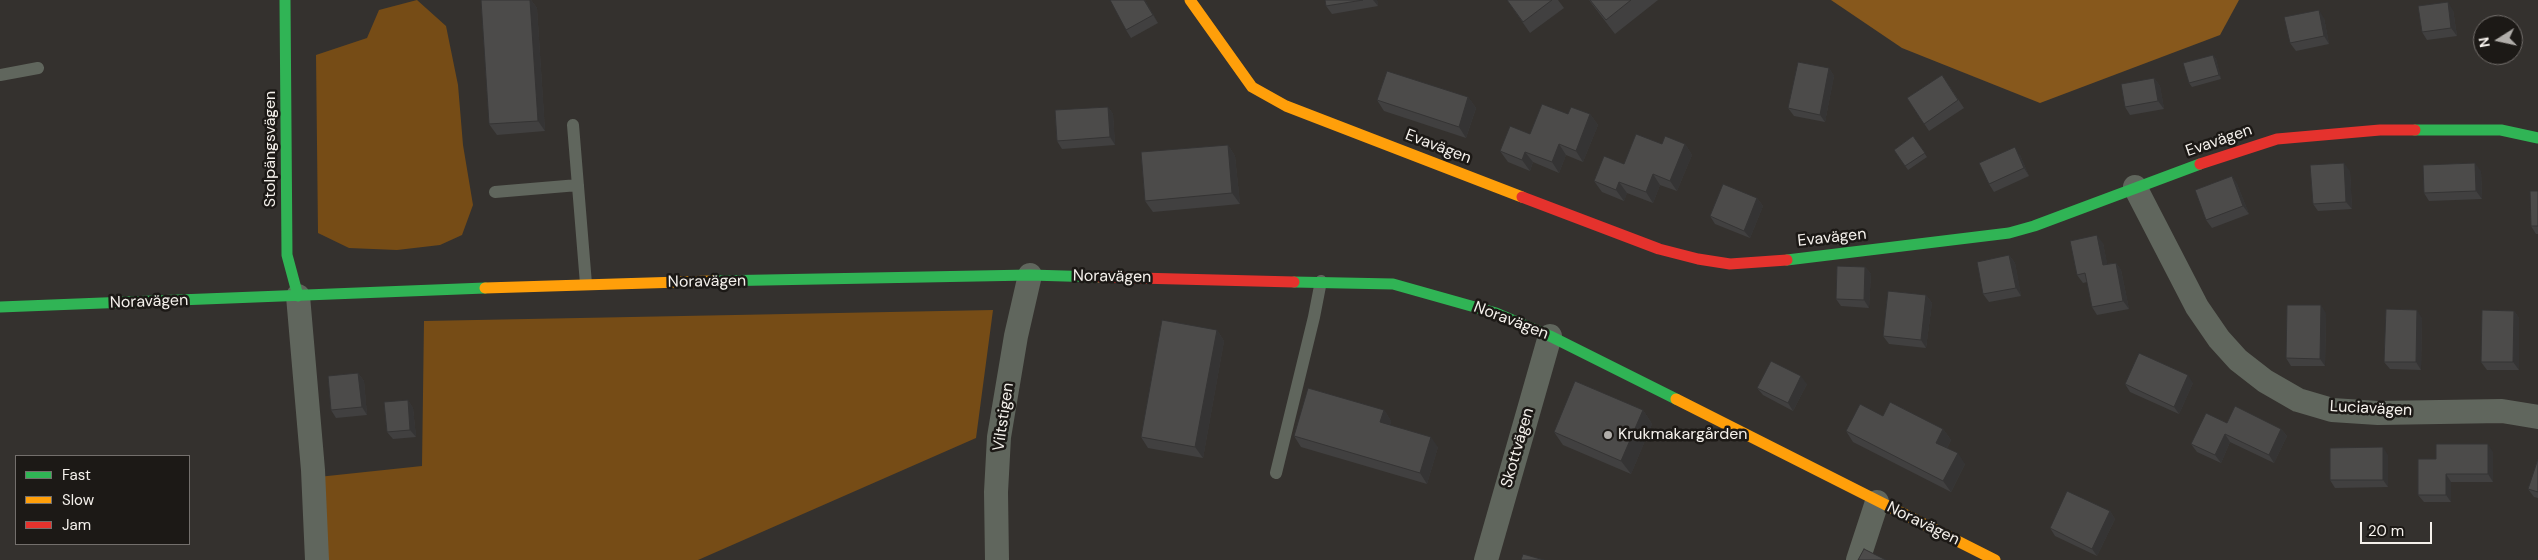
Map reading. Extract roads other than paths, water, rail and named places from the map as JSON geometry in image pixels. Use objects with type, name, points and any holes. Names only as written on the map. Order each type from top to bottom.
[{"type":"street","name":"Stolpängsvägen","points":[[285,0],[287,255],[298,296]]},
{"type":"street","name":"Evavägen","points":[[1190,0],[1252,88],[1286,106],[1659,249],[1698,259],[1730,264],[1769,262],[2009,233],[2034,226],[2135,187],[2277,139],[2380,130],[2459,129],[2501,130],[2538,138]]},
{"type":"street","name":"Luciavägen","points":[[2135,187],[2197,307],[2219,339],[2238,360],[2265,381],[2298,400],[2332,410],[2378,413],[2502,411],[2538,417]]},
{"type":"street","name":"Noravägen","points":[[0,308],[586,284],[1030,275],[1392,284],[1496,313],[1550,336],[1995,560]]},
{"type":"street","name":"Viltstigen","points":[[997,560],[996,492],[999,437],[1016,336],[1030,275]]},
{"type":"street","points":[[298,296],[313,470],[318,560]]},
{"type":"street","name":"Skottvägen","points":[[1486,560],[1550,336]]},
{"type":"street","name":"Noravägen","points":[[1858,560],[1877,502]]},
{"type":"lane","points":[[0,75],[38,68]]},
{"type":"lane","points":[[573,126],[586,284]]},
{"type":"lane","points":[[495,192],[578,185]]},
{"type":"lane","points":[[1276,473],[1321,281]]},
{"type":"place","name":"Krukmakargården","points":[[1608,435]]}]
